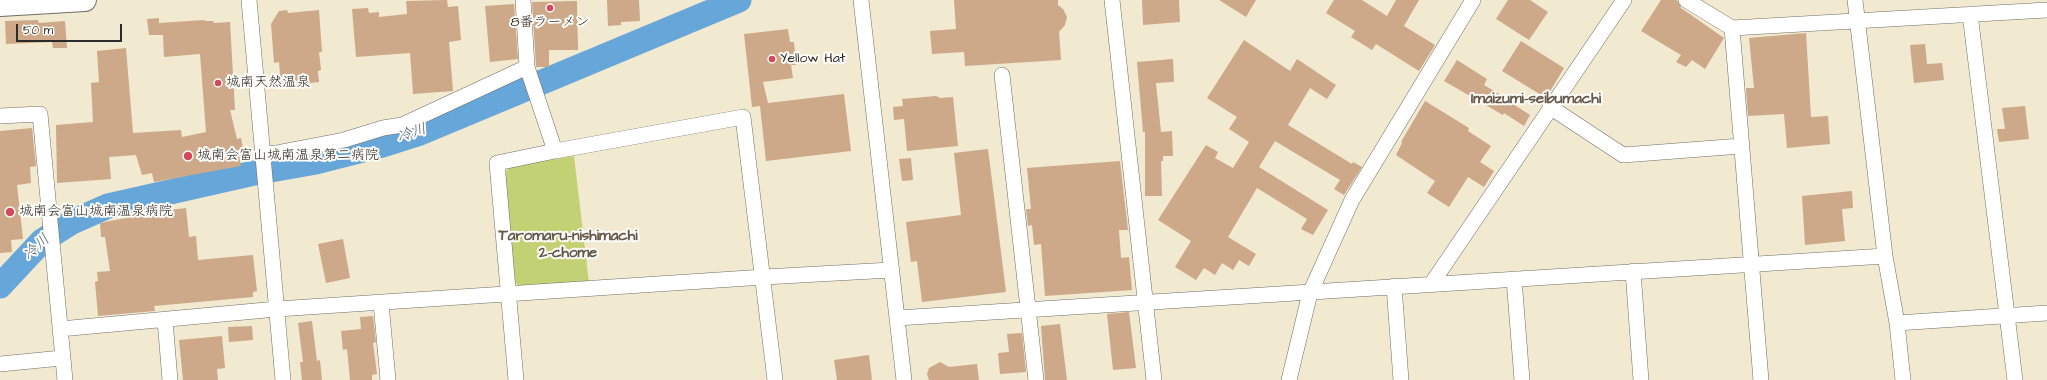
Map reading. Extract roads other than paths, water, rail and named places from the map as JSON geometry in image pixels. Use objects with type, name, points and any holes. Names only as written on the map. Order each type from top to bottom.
[{"type":"highway","points":[[0,5],[85,0]]},
{"type":"street","points":[[249,0],[283,380]]},
{"type":"street","points":[[523,0],[527,67],[556,151]]},
{"type":"street","points":[[861,0],[904,380]]},
{"type":"street","points":[[1112,0],[1154,380]]},
{"type":"street","points":[[1289,380],[1310,293],[1352,200],[1473,0]]},
{"type":"street","points":[[1432,283],[1624,0]]},
{"type":"street","points":[[1686,0],[1732,28],[2047,10]]},
{"type":"street","points":[[1855,0],[1885,256],[1897,323],[1903,380]]},
{"type":"street","points":[[1970,14],[2015,380]]},
{"type":"street","points":[[1732,28],[1761,380]]},
{"type":"street","points":[[263,159],[276,153],[344,140],[383,128],[402,125],[527,67]]},
{"type":"street","points":[[1002,75],[1036,380]]},
{"type":"street","points":[[1550,107],[1623,155],[1741,146]]},
{"type":"street","points":[[0,116],[40,114],[65,380]]},
{"type":"street","points":[[516,380],[497,163],[743,117],[764,277],[775,380]]},
{"type":"street","points":[[897,318],[1310,293],[1432,283],[1885,256]]},
{"type":"street","points":[[60,329],[276,309],[891,270]]},
{"type":"street","points":[[1633,271],[1641,380]]},
{"type":"street","points":[[1514,279],[1522,380]]},
{"type":"street","points":[[1394,286],[1401,380]]},
{"type":"street","points":[[381,303],[388,380]]},
{"type":"street","points":[[1897,323],[2047,313]]},
{"type":"street","points":[[165,320],[170,380]]},
{"type":"street","points":[[0,364],[62,358]]},
{"type":"waterway","name":"冷川","points":[[0,286],[42,241],[72,222],[108,206],[254,173],[316,162],[379,146],[420,133],[739,0]]},
{"type":"place","name":"8番ラーメン","points":[[550,8]]},
{"type":"place","name":"Yellow Hat","points":[[772,59]]},
{"type":"place","name":"城南天然温泉","points":[[218,83]]},
{"type":"place","name":"城南会富山城南温泉第二病院","points":[[188,156]]},
{"type":"place","name":"城南会富山城南温泉病院","points":[[10,212]]},
{"type":"district","name":"Imaizumi-seibumachi","points":[[1536,100]]},
{"type":"district","name":"Taromaru-nishimachi 2-chome","points":[[568,246]]}]
